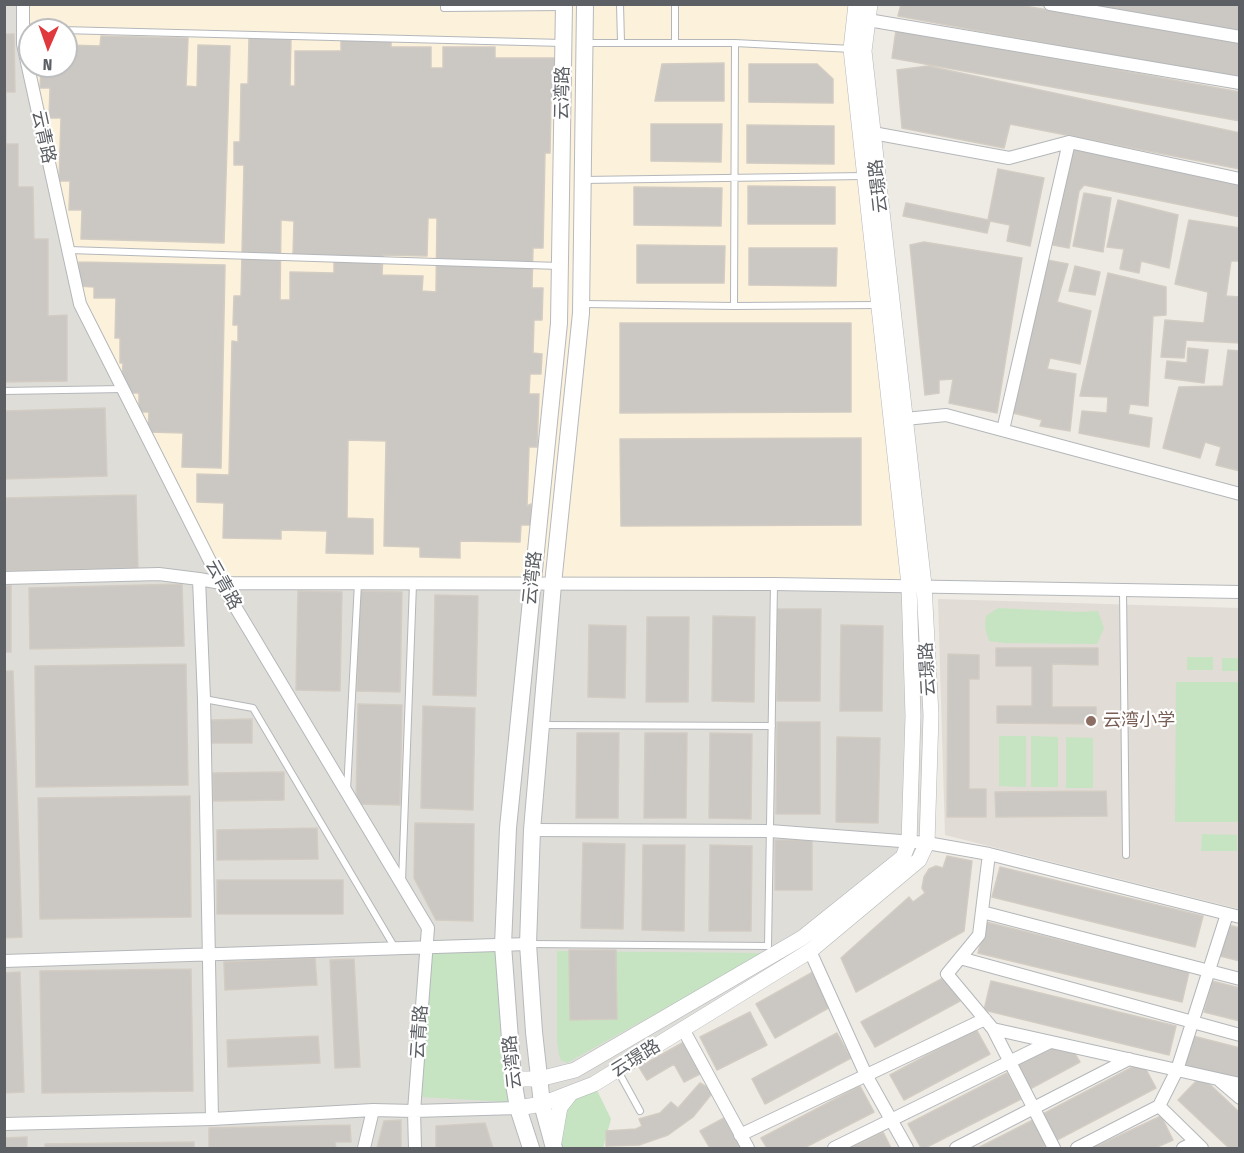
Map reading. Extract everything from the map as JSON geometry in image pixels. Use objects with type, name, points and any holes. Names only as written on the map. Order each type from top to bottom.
[{"type":"main road","name":"云湾路","points":[[554,1147],[542,1104],[528,944],[532,830],[553,584],[582,304],[585,4]]},
{"type":"main road","name":"云湾路","points":[[531,1149],[518,1108],[513,1079],[503,945],[508,828],[559,323],[564,6]]},
{"type":"street","name":"云璟路","points":[[518,1108],[542,1104],[594,1084],[810,951],[919,860],[927,843],[931,715],[857,50],[856,4]]},
{"type":"street","points":[[1050,4],[1239,37]]},
{"type":"street","name":"云璟路","points":[[869,12],[857,50],[873,133],[872,176]]},
{"type":"street","points":[[869,12],[1239,83]]},
{"type":"street","name":"云青路","points":[[30,78],[80,304],[221,583],[428,928],[414,1111],[415,1149]]},
{"type":"street","points":[[873,133],[1009,158],[1069,142],[1239,179]]},
{"type":"street","points":[[1003,430],[1069,142]]},
{"type":"street","name":"云璟路","points":[[513,1079],[539,1078],[575,1070],[802,938],[903,857],[909,842],[917,585],[905,419],[886,305]]},
{"type":"street","points":[[905,419],[946,415],[1239,494]]},
{"type":"street","points":[[4,578],[159,574],[221,583],[917,585],[1239,592]]},
{"type":"street","points":[[199,579],[204,699],[212,1119]]},
{"type":"street","points":[[532,830],[770,831],[927,843],[989,854],[1233,915],[1209,971],[1177,1070],[1159,1106],[1077,1149]]},
{"type":"street","points":[[989,854],[979,935],[947,974],[989,1024],[1054,1149]]},
{"type":"street","points":[[982,912],[1239,979]]},
{"type":"street","points":[[4,961],[528,944]]},
{"type":"street","points":[[810,951],[866,1075],[907,1149]]},
{"type":"street","points":[[960,958],[1239,1035]]},
{"type":"street","points":[[740,1134],[866,1075],[989,1024],[1050,1042],[1239,1084]]},
{"type":"street","points":[[683,1029],[748,1149]]},
{"type":"street","points":[[535,1040],[544,1059],[553,1068],[567,1072]]},
{"type":"street","points":[[834,1149],[1050,1042]]},
{"type":"street","points":[[956,1149],[1129,1059]]},
{"type":"street","points":[[1217,1079],[1239,1098]]},
{"type":"street","points":[[554,1147],[560,1107],[571,1093]]},
{"type":"street","points":[[1159,1106],[1198,1145]]},
{"type":"street","points":[[4,1124],[212,1119],[374,1110],[518,1108]]},
{"type":"street","points":[[364,1149],[374,1110]]},
{"type":"street","points":[[1183,1149],[1198,1145]]},
{"type":"lane","points":[[444,4],[444,8],[564,6]]},
{"type":"lane","points":[[620,4],[621,42]]},
{"type":"lane","points":[[675,4],[675,43]]},
{"type":"lane","points":[[78,30],[564,43]]},
{"type":"lane","points":[[585,43],[735,43],[857,50]]},
{"type":"lane","points":[[734,306],[735,43]]},
{"type":"lane","points":[[583,180],[872,176]]},
{"type":"lane","points":[[68,250],[560,266]]},
{"type":"lane","points":[[582,304],[886,305]]},
{"type":"lane","points":[[4,391],[123,389]]},
{"type":"lane","points":[[347,794],[358,583]]},
{"type":"lane","points":[[402,885],[413,584]]},
{"type":"lane","points":[[528,944],[768,946],[774,584]]},
{"type":"lane","points":[[1123,590],[1126,855]]},
{"type":"lane","points":[[204,699],[253,708],[395,949]]},
{"type":"lane","points":[[542,725],[772,726]]},
{"type":"lane","points":[[618,1070],[640,1111]]},
{"type":"shaded area","points":[[23,4],[23,18],[18,18],[18,78],[30,78],[80,304],[221,583],[924,585],[927,843],[810,951],[594,1084],[552,1148],[5,1148],[4,5]]},
{"type":"shaded area","points":[[24,4],[870,5],[864,51],[924,585],[221,583],[80,304],[30,78],[78,78],[78,18],[24,18]]},
{"type":"shaded area","name":"云湾小学","points":[[938,599],[1239,608],[1239,909],[945,835]]},
{"type":"green space","points":[[998,608],[1098,611],[1104,628],[1097,644],[989,641],[985,628],[986,616]]},
{"type":"green space","points":[[1187,657],[1213,657],[1213,670],[1187,670]]},
{"type":"green space","points":[[1222,658],[1239,658],[1239,671],[1222,671]]},
{"type":"green space","points":[[1176,682],[1239,682],[1239,822],[1175,822]]},
{"type":"green space","points":[[999,736],[1026,736],[1026,787],[999,786]]},
{"type":"green space","points":[[1031,736],[1058,737],[1058,787],[1031,787]]},
{"type":"green space","points":[[1066,737],[1093,738],[1093,788],[1066,788]]},
{"type":"green space","points":[[1202,834],[1237,835],[1237,851],[1201,851]]},
{"type":"green space","points":[[497,950],[501,1052],[509,1102],[420,1097],[432,952]]},
{"type":"green space","points":[[557,951],[764,953],[567,1063],[561,1060],[557,1040]]},
{"type":"green space","points":[[594,1084],[611,1119],[603,1148],[554,1148],[542,1104]]},
{"type":"building","points":[[901,4],[1013,4],[1240,43],[1240,79],[898,16]]},
{"type":"building","points":[[1082,4],[1240,4],[1240,31]]},
{"type":"building","points":[[896,30],[1240,92],[1240,121],[892,58]]},
{"type":"building","points":[[4,34],[14,34],[15,92],[6,92],[6,144],[18,144],[18,187],[33,187],[34,239],[48,239],[48,316],[67,315],[67,381],[4,382]]},
{"type":"building","points":[[101,36],[188,38],[186,86],[197,87],[198,45],[230,46],[224,243],[81,239],[82,210],[69,210],[70,181],[59,181],[61,118],[49,118],[50,88],[40,88],[40,78],[78,78],[78,45],[100,46]]},
{"type":"building","points":[[249,38],[291,38],[290,86],[295,86],[295,51],[341,51],[341,39],[391,39],[391,47],[431,47],[431,68],[443,68],[443,47],[495,47],[495,58],[555,58],[555,101],[551,101],[550,153],[545,153],[543,248],[533,248],[532,288],[543,288],[542,320],[534,320],[533,353],[542,354],[541,374],[530,374],[529,394],[539,394],[537,447],[529,447],[527,506],[531,504],[531,525],[521,525],[520,542],[460,541],[460,558],[420,557],[420,547],[384,546],[386,441],[348,440],[347,518],[373,519],[373,554],[326,553],[327,531],[281,530],[281,539],[223,538],[224,503],[197,502],[197,474],[229,475],[232,341],[238,342],[238,325],[233,325],[234,296],[241,296],[244,165],[234,165],[234,142],[240,142],[241,84],[248,84]],"holes":[[[428,218],[437,218],[436,292],[422,291],[423,276],[382,275],[383,255],[427,256]],[[281,220],[294,221],[293,255],[334,255],[334,273],[290,272],[290,300],[280,300]]]},
{"type":"building","points":[[724,63],[724,101],[655,101],[662,64]]},
{"type":"building","points":[[749,64],[817,64],[833,79],[833,103],[749,102]]},
{"type":"building","points":[[928,66],[1240,133],[1240,169],[1010,124],[1004,148],[902,128],[897,70]]},
{"type":"building","points":[[651,124],[722,124],[721,162],[651,161]]},
{"type":"building","points":[[747,125],[834,126],[834,164],[747,163]]},
{"type":"building","points":[[1073,148],[1240,185],[1240,217],[1084,185],[1079,191],[1069,248],[1053,245]]},
{"type":"building","points":[[998,169],[1044,178],[1030,246],[1007,241],[1010,225],[990,221],[987,233],[903,216],[906,203],[988,220]]},
{"type":"building","points":[[748,186],[835,187],[835,224],[748,224]]},
{"type":"building","points":[[634,187],[722,188],[721,226],[634,225]]},
{"type":"building","points":[[1084,193],[1111,198],[1103,252],[1073,246]]},
{"type":"building","points":[[1118,200],[1178,215],[1169,268],[1141,261],[1139,273],[1120,269],[1124,249],[1107,247]]},
{"type":"building","points":[[1189,220],[1240,228],[1240,261],[1231,261],[1226,296],[1240,297],[1240,343],[1186,340],[1184,358],[1161,357],[1165,320],[1204,323],[1208,292],[1175,284]]},
{"type":"building","points":[[924,242],[1022,258],[997,413],[949,403],[953,379],[939,380],[939,393],[925,395],[910,245]]},
{"type":"building","points":[[637,245],[725,246],[724,283],[637,283]]},
{"type":"building","points":[[749,248],[837,248],[836,286],[749,285]]},
{"type":"building","points":[[1047,260],[1068,264],[1057,302],[1091,311],[1080,364],[1050,358],[1047,369],[1076,374],[1070,431],[1040,426],[1042,420],[1013,413]]},
{"type":"building","points":[[79,262],[225,265],[221,468],[182,467],[183,433],[148,432],[149,412],[139,412],[139,393],[129,393],[122,381],[123,363],[120,363],[120,338],[115,338],[116,298],[94,298],[94,287],[78,286]]},
{"type":"building","points":[[1075,266],[1100,272],[1095,295],[1069,291]]},
{"type":"building","points":[[1108,273],[1166,287],[1166,315],[1153,316],[1148,406],[1130,404],[1128,414],[1152,418],[1149,447],[1079,433],[1082,411],[1107,413],[1108,397],[1080,396]]},
{"type":"building","points":[[620,323],[851,323],[851,412],[620,413]]},
{"type":"building","points":[[1188,348],[1208,350],[1204,383],[1165,378],[1167,361],[1187,363]]},
{"type":"building","points":[[1228,350],[1240,351],[1240,471],[1216,465],[1221,447],[1205,442],[1200,458],[1163,448],[1179,387],[1223,386]]},
{"type":"building","points":[[105,408],[107,476],[4,479],[4,411]]},
{"type":"building","points":[[861,438],[861,525],[621,526],[620,439]]},
{"type":"building","points":[[136,495],[138,568],[4,571],[4,498]]},
{"type":"building","points":[[182,584],[184,646],[30,649],[29,588]]},
{"type":"building","points":[[11,585],[11,652],[4,652],[4,586]]},
{"type":"building","points":[[298,591],[342,592],[340,691],[296,690]]},
{"type":"building","points":[[359,591],[402,592],[400,692],[357,691]]},
{"type":"building","points":[[435,595],[478,596],[476,696],[433,695]]},
{"type":"building","points":[[777,609],[821,609],[820,701],[777,701]]},
{"type":"building","points":[[713,616],[755,617],[754,702],[712,701]]},
{"type":"building","points":[[647,617],[689,617],[688,702],[646,702]]},
{"type":"building","points":[[589,625],[626,626],[625,698],[588,697]]},
{"type":"building","points":[[841,625],[883,626],[882,711],[840,711]]},
{"type":"building","points":[[996,648],[1098,648],[1098,665],[1052,664],[1052,707],[1096,707],[1096,724],[997,723],[997,706],[1032,706],[1032,666],[996,666]]},
{"type":"building","points":[[948,654],[979,655],[979,679],[969,679],[969,789],[986,789],[986,817],[947,817]]},
{"type":"building","points":[[186,664],[188,785],[36,787],[35,666]]},
{"type":"building","points":[[4,671],[13,671],[22,937],[4,938]]},
{"type":"building","points":[[358,704],[402,705],[400,805],[356,804]]},
{"type":"building","points":[[423,706],[475,708],[473,810],[421,808]]},
{"type":"building","points":[[252,719],[252,743],[210,743],[210,720]]},
{"type":"building","points":[[777,722],[820,722],[820,814],[776,814]]},
{"type":"building","points":[[577,733],[619,733],[618,818],[576,818]]},
{"type":"building","points":[[645,733],[687,733],[686,818],[644,818]]},
{"type":"building","points":[[710,733],[752,734],[751,819],[709,818]]},
{"type":"building","points":[[837,737],[880,738],[878,823],[836,822]]},
{"type":"building","points":[[284,772],[284,800],[213,801],[213,773]]},
{"type":"building","points":[[1106,791],[1107,816],[996,817],[995,792]]},
{"type":"building","points":[[190,796],[191,917],[40,919],[38,798]]},
{"type":"building","points":[[415,823],[474,824],[473,921],[436,920],[414,878]]},
{"type":"building","points":[[317,828],[318,859],[217,860],[217,830]]},
{"type":"building","points":[[775,840],[812,840],[812,890],[775,890]]},
{"type":"building","points":[[583,843],[625,844],[623,929],[581,928]]},
{"type":"building","points":[[643,845],[685,845],[684,931],[642,930]]},
{"type":"building","points":[[710,845],[752,846],[751,931],[709,931]]},
{"type":"building","points":[[947,856],[972,861],[964,931],[856,992],[841,958],[909,897],[913,902],[925,893],[922,888],[924,877],[929,869],[936,866],[943,868]]},
{"type":"building","points":[[1000,867],[1203,916],[1195,947],[992,897]]},
{"type":"building","points":[[217,880],[343,880],[343,914],[217,914]]},
{"type":"building","points":[[986,922],[1189,972],[1182,1002],[978,953]]},
{"type":"building","points":[[1228,925],[1240,928],[1240,961],[1220,956]]},
{"type":"building","points":[[569,950],[616,950],[617,1019],[570,1020]]},
{"type":"building","points":[[315,958],[317,985],[225,990],[224,962]]},
{"type":"building","points":[[354,959],[360,1067],[335,1068],[330,960]]},
{"type":"building","points":[[191,969],[193,1091],[42,1093],[40,971]]},
{"type":"building","points":[[20,972],[24,1092],[4,1093],[4,973]]},
{"type":"building","points":[[813,972],[832,1006],[775,1038],[756,1004]]},
{"type":"building","points":[[947,976],[960,1001],[875,1047],[861,1022]]},
{"type":"building","points":[[991,981],[1176,1026],[1169,1055],[984,1010]]},
{"type":"building","points":[[1212,981],[1240,988],[1240,1021],[1204,1012]]},
{"type":"building","points":[[750,1012],[767,1045],[717,1070],[700,1037]]},
{"type":"building","points":[[976,1029],[990,1054],[904,1100],[890,1075]]},
{"type":"building","points":[[837,1033],[851,1058],[765,1104],[752,1079]]},
{"type":"building","points":[[318,1036],[320,1063],[228,1067],[227,1040]]},
{"type":"building","points":[[1193,1036],[1240,1048],[1240,1081],[1185,1067]]},
{"type":"building","points":[[684,1042],[702,1073],[684,1082],[674,1064],[647,1080],[639,1067]]},
{"type":"building","points":[[1052,1046],[1072,1049],[1080,1062],[1030,1089],[1016,1064]]},
{"type":"building","points":[[1142,1062],[1156,1088],[1057,1140],[1043,1114]]},
{"type":"building","points":[[1007,1073],[1021,1099],[921,1148],[908,1124]]},
{"type":"building","points":[[1201,1076],[1240,1113],[1240,1148],[1229,1148],[1178,1100]]},
{"type":"building","points":[[700,1083],[714,1091],[693,1117],[668,1135],[639,1145],[606,1146],[606,1131],[636,1129],[642,1126],[639,1119],[660,1113],[671,1102],[678,1108]]},
{"type":"building","points":[[860,1086],[874,1112],[804,1148],[767,1148],[761,1138]]},
{"type":"building","points":[[1161,1116],[1173,1140],[1155,1148],[1093,1148]]},
{"type":"building","points":[[724,1118],[741,1148],[710,1148],[700,1131]]},
{"type":"building","points":[[401,1120],[401,1148],[377,1148],[384,1121]]},
{"type":"building","points":[[1033,1120],[1046,1146],[1041,1148],[978,1148]]},
{"type":"building","points":[[485,1123],[493,1148],[436,1148],[436,1126]]},
{"type":"building","points":[[350,1125],[351,1142],[335,1142],[336,1148],[209,1148],[209,1128]]},
{"type":"building","points":[[883,1132],[891,1148],[851,1148]]},
{"type":"building","points":[[27,1137],[27,1148],[4,1148],[4,1138]]},
{"type":"building","points":[[194,1142],[194,1148],[45,1148],[45,1144]]},
{"type":"place","name":"云湾小学","points":[[1091,721]]}]
